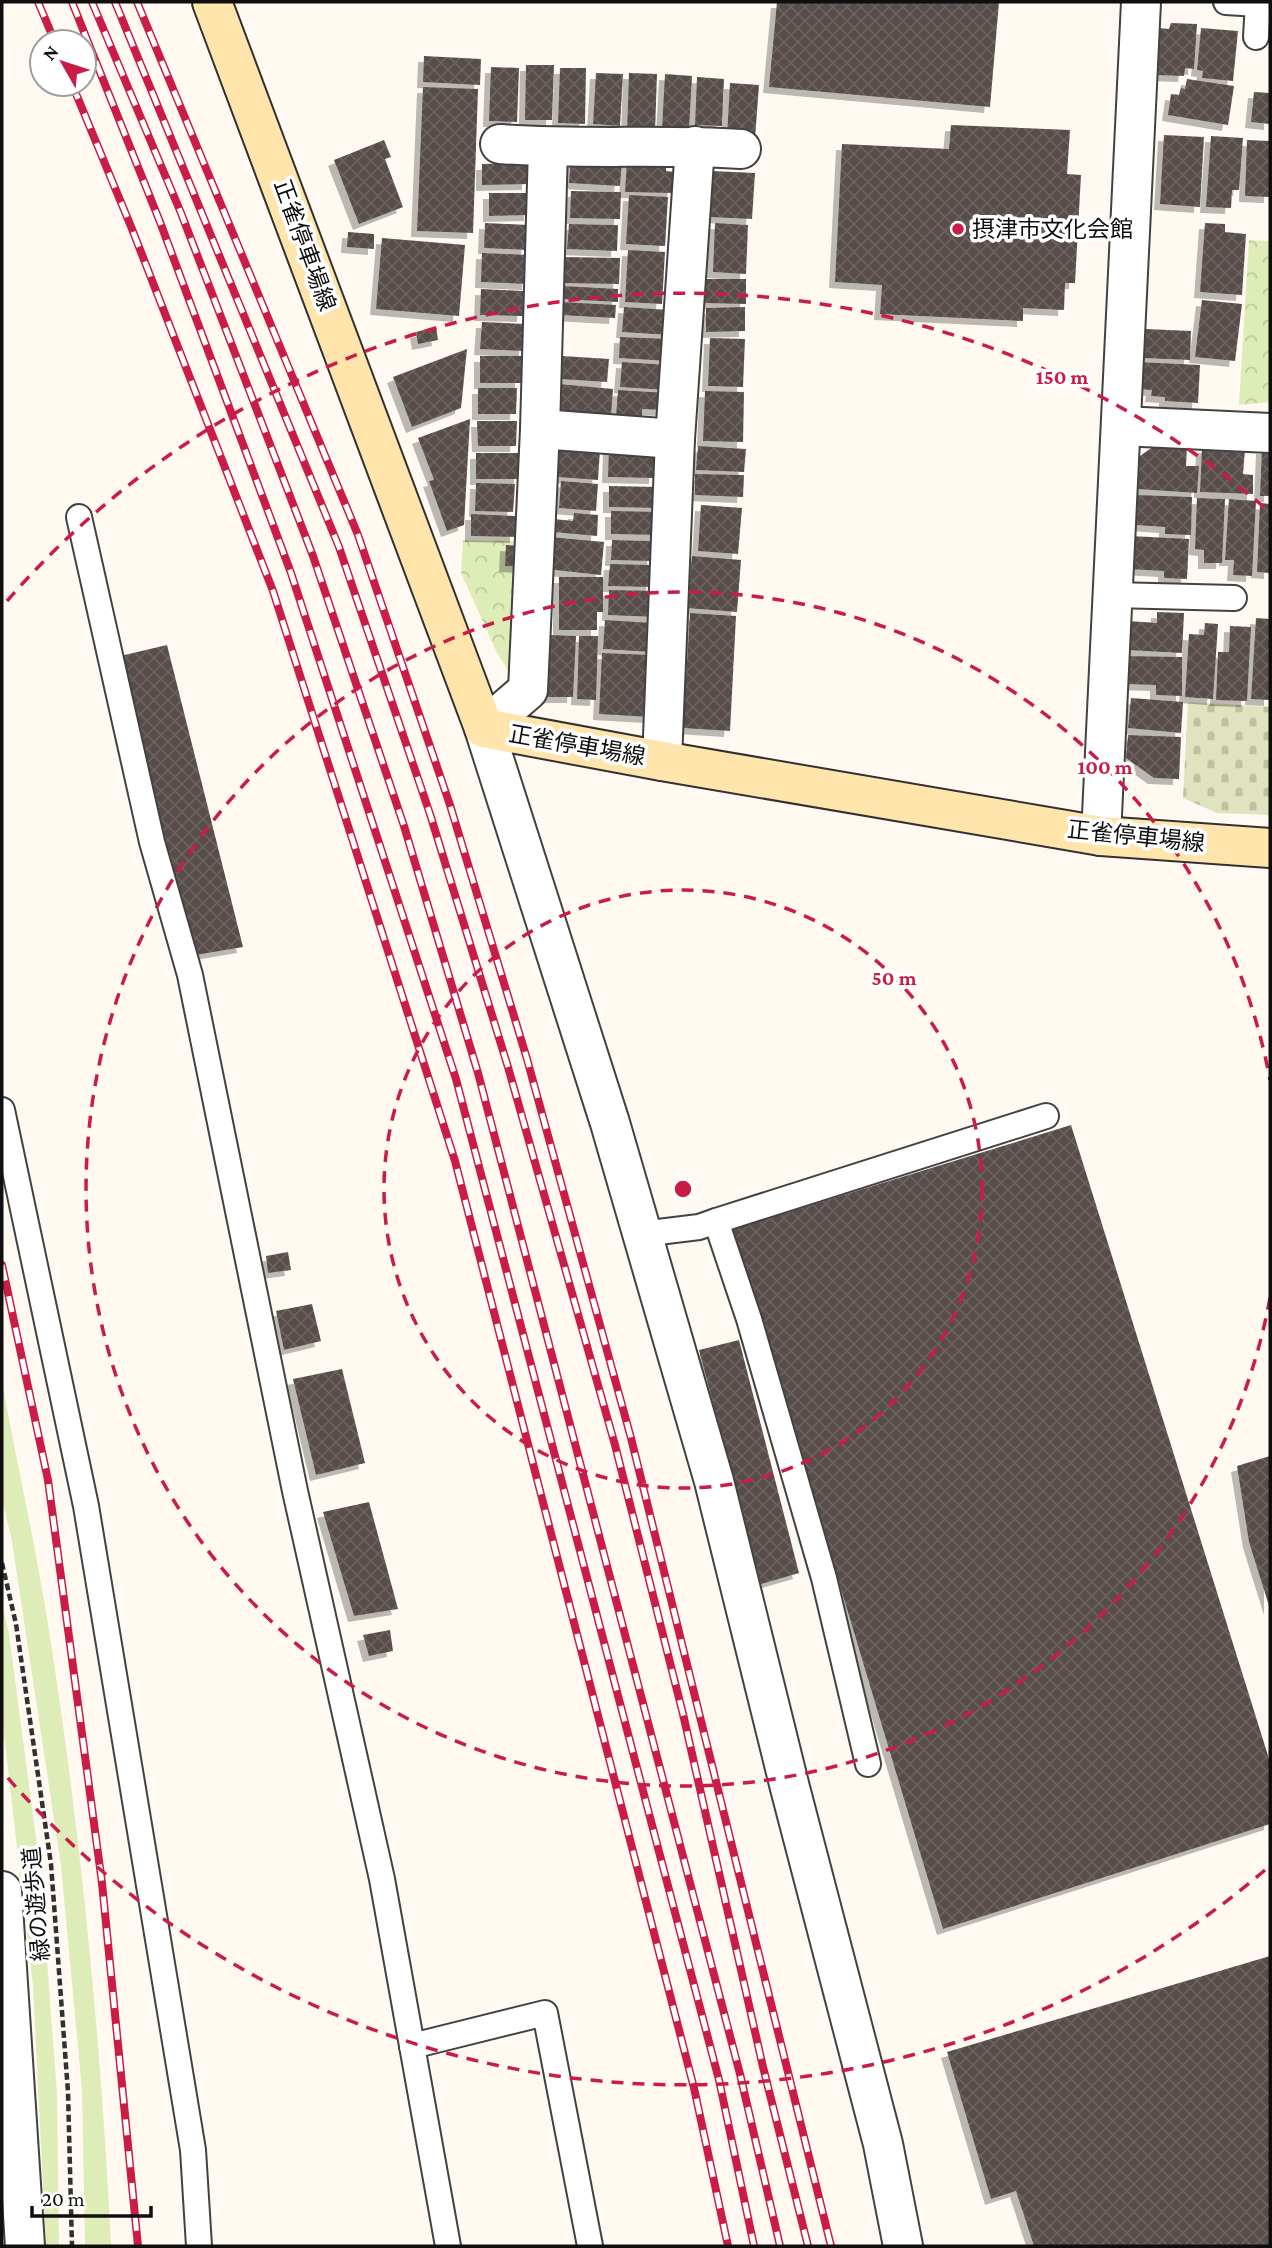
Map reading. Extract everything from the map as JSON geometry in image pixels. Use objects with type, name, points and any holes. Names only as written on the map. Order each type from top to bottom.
[{"type":"main road","name":"正雀停車場線","points":[[212,2],[484,728],[1101,836],[1270,848]]},
{"type":"street","points":[[1101,836],[1141,2]]},
{"type":"street","points":[[500,144],[548,148],[695,146],[741,149]]},
{"type":"street","points":[[662,761],[675,439],[695,146]]},
{"type":"street","points":[[548,148],[540,429],[528,690],[484,728],[606,1110],[715,1481],[790,1788],[883,2144],[904,2246]]},
{"type":"street","points":[[1121,426],[1270,433]]},
{"type":"street","points":[[540,429],[675,439]]},
{"type":"street","points":[[2,1891],[25,2246]]},
{"type":"lane","points":[[1226,2],[1258,3],[1256,37]]},
{"type":"lane","points":[[79,517],[152,842],[190,975],[295,1491],[382,1879],[448,2246]]},
{"type":"lane","points":[[1113,595],[1234,598]]},
{"type":"lane","points":[[2,1110],[86,1506],[192,2150],[199,2246]]},
{"type":"lane","points":[[642,1234],[699,1227],[1046,1116]]},
{"type":"lane","points":[[716,1222],[749,1319],[824,1578],[868,1764]]},
{"type":"lane","points":[[412,2046],[545,2013],[590,2246]]},
{"type":"path","name":"緑の遊歩道","points":[[2,1563],[16,1624],[51,1864],[68,2092],[72,2246]]},
{"type":"green space","points":[[1249,240],[1270,241],[1270,402],[1239,405]]},
{"type":"green space","points":[[463,540],[522,541],[512,676],[497,653],[461,573]]},
{"type":"green space","points":[[1188,702],[1270,707],[1270,815],[1217,813],[1183,798]]},
{"type":"green space","points":[[2,1383],[42,1589],[70,1774],[95,2010],[111,2246],[85,2246],[82,2090],[61,1866],[12,1541],[2,1499]]},
{"type":"green space","points":[[2,1604],[9,1634],[40,1868],[57,2093],[59,2246],[46,2246],[33,1986],[2,1717]]},
{"type":"building","points":[[777,2],[999,2],[990,107],[769,87]]},
{"type":"building","points":[[1171,23],[1197,24],[1194,69],[1185,68],[1184,76],[1156,75],[1160,28],[1169,29]]},
{"type":"building","points":[[1201,28],[1238,31],[1233,81],[1202,78],[1203,71],[1197,70]]},
{"type":"building","points":[[424,56],[481,59],[480,85],[423,82]]},
{"type":"building","points":[[526,65],[554,65],[552,120],[525,120]]},
{"type":"building","points":[[491,67],[519,68],[517,122],[489,121]]},
{"type":"building","points":[[560,68],[586,68],[585,124],[558,123]]},
{"type":"building","points":[[596,73],[623,74],[620,126],[593,124]]},
{"type":"building","points":[[629,73],[657,74],[655,132],[627,131]]},
{"type":"building","points":[[665,74],[692,76],[689,131],[662,129]]},
{"type":"building","points":[[697,77],[724,79],[722,126],[695,125]]},
{"type":"building","points":[[1187,79],[1234,86],[1228,125],[1168,115],[1171,94],[1179,95],[1181,88],[1185,89]]},
{"type":"building","points":[[730,83],[759,85],[755,138],[727,136]]},
{"type":"building","points":[[423,87],[478,89],[473,233],[417,231]]},
{"type":"building","points":[[1254,92],[1270,93],[1270,124],[1251,122]]},
{"type":"building","name":"摂津市文化会館","points":[[951,125],[1070,130],[1067,174],[1081,175],[1075,283],[1065,283],[1064,310],[1023,308],[1023,321],[880,314],[882,285],[835,282],[842,144],[949,149]]},
{"type":"building","points":[[1164,135],[1204,137],[1200,207],[1160,204]]},
{"type":"building","points":[[1211,136],[1243,138],[1239,190],[1232,190],[1231,208],[1206,207]]},
{"type":"building","points":[[384,140],[391,157],[385,159],[403,207],[359,224],[334,160]]},
{"type":"building","points":[[1247,140],[1270,141],[1270,197],[1245,196]]},
{"type":"building","points":[[577,158],[622,161],[620,186],[569,183],[570,168]]},
{"type":"building","points":[[627,160],[666,162],[666,171],[675,172],[673,193],[625,192]]},
{"type":"building","points":[[528,163],[528,184],[482,185],[482,164]]},
{"type":"building","points":[[712,171],[755,173],[752,219],[710,217]]},
{"type":"building","points":[[571,191],[621,192],[620,219],[570,218]]},
{"type":"building","points":[[489,193],[530,193],[530,215],[489,216]]},
{"type":"building","points":[[629,195],[668,197],[665,246],[626,244]]},
{"type":"building","points":[[485,223],[528,225],[527,250],[484,248]]},
{"type":"building","points":[[715,223],[748,225],[746,274],[713,272]]},
{"type":"building","points":[[1205,223],[1225,224],[1225,232],[1246,234],[1242,295],[1200,292]]},
{"type":"building","points":[[569,224],[618,225],[617,251],[567,249]]},
{"type":"building","points":[[348,232],[374,234],[374,249],[347,247]]},
{"type":"building","points":[[382,238],[465,245],[459,316],[376,309]]},
{"type":"building","points":[[628,250],[665,252],[662,304],[625,302]]},
{"type":"building","points":[[482,253],[529,255],[528,284],[481,282]]},
{"type":"building","points":[[564,257],[620,258],[619,284],[563,283]]},
{"type":"building","points":[[702,279],[746,279],[746,304],[702,303]]},
{"type":"building","points":[[562,286],[618,289],[618,302],[561,299]]},
{"type":"building","points":[[481,289],[524,291],[523,316],[480,315]]},
{"type":"building","points":[[1202,300],[1242,304],[1235,361],[1195,357]]},
{"type":"building","points":[[561,302],[616,305],[615,318],[560,315]]},
{"type":"building","points":[[624,307],[670,310],[669,335],[622,332]]},
{"type":"building","points":[[745,307],[745,331],[706,332],[706,308]]},
{"type":"building","points":[[482,322],[526,324],[525,351],[480,349]]},
{"type":"building","points":[[436,327],[438,340],[418,344],[416,332]]},
{"type":"building","points":[[1145,329],[1191,331],[1190,360],[1144,358]]},
{"type":"building","points":[[620,337],[669,339],[668,361],[619,358]]},
{"type":"building","points":[[710,338],[745,339],[743,387],[708,386]]},
{"type":"building","points":[[467,349],[461,408],[412,427],[393,377]]},
{"type":"building","points":[[480,356],[521,356],[521,383],[480,383]]},
{"type":"building","points":[[562,356],[609,359],[607,382],[560,379]]},
{"type":"building","points":[[622,362],[668,365],[666,390],[620,387]]},
{"type":"building","points":[[1138,362],[1200,365],[1198,403],[1165,401],[1165,397],[1151,396],[1152,390],[1136,389]]},
{"type":"building","points":[[559,384],[613,389],[611,416],[557,412]]},
{"type":"building","points":[[478,388],[517,388],[516,414],[478,414]]},
{"type":"building","points":[[618,390],[667,393],[665,410],[642,409],[642,418],[616,416]]},
{"type":"building","points":[[705,391],[744,392],[743,442],[703,441]]},
{"type":"building","points":[[470,419],[464,525],[447,531],[429,481],[434,480],[418,438]]},
{"type":"building","points":[[477,421],[517,421],[516,446],[478,446]]},
{"type":"building","points":[[1157,444],[1187,446],[1186,466],[1199,466],[1197,493],[1138,489],[1140,456]]},
{"type":"building","points":[[560,446],[600,449],[598,480],[558,477]]},
{"type":"building","points":[[698,446],[746,449],[744,472],[696,470]]},
{"type":"building","points":[[1202,447],[1245,449],[1243,474],[1253,475],[1253,494],[1200,492]]},
{"type":"building","points":[[609,448],[656,449],[655,478],[608,477]]},
{"type":"building","points":[[1262,448],[1270,448],[1270,496],[1260,496]]},
{"type":"building","points":[[476,453],[521,453],[520,479],[476,479]]},
{"type":"building","points":[[695,474],[744,475],[743,497],[695,495]]},
{"type":"building","points":[[561,481],[598,484],[596,511],[559,508]]},
{"type":"building","points":[[476,483],[515,484],[513,512],[475,511]]},
{"type":"building","points":[[609,486],[659,487],[659,508],[609,507]]},
{"type":"building","points":[[1137,495],[1192,497],[1191,535],[1165,534],[1165,527],[1136,525]]},
{"type":"building","points":[[1197,498],[1225,499],[1222,563],[1204,563],[1204,550],[1195,549]]},
{"type":"building","points":[[1229,499],[1256,501],[1252,576],[1233,575],[1234,560],[1225,560]]},
{"type":"building","points":[[1260,503],[1270,504],[1270,573],[1257,572]]},
{"type":"building","points":[[701,505],[742,508],[738,554],[698,551]]},
{"type":"building","points":[[611,511],[662,512],[661,535],[611,534]]},
{"type":"building","points":[[574,513],[598,515],[597,536],[553,532],[554,519],[573,521]]},
{"type":"building","points":[[471,514],[516,516],[516,537],[471,536]]},
{"type":"building","points":[[1130,536],[1189,539],[1187,579],[1164,578],[1164,571],[1128,569]]},
{"type":"building","points":[[550,537],[604,542],[601,575],[546,569]]},
{"type":"building","points":[[612,540],[654,541],[653,561],[611,560]]},
{"type":"building","points":[[506,545],[522,546],[521,567],[505,566]]},
{"type":"building","points":[[692,556],[741,560],[737,612],[687,608]]},
{"type":"building","points":[[610,564],[653,565],[652,587],[608,586]]},
{"type":"building","points":[[559,577],[603,577],[603,612],[597,612],[597,630],[559,630]]},
{"type":"building","points":[[609,590],[658,591],[657,617],[608,615]]},
{"type":"building","points":[[1157,612],[1184,613],[1182,653],[1127,650],[1128,621],[1157,623]]},
{"type":"building","points":[[690,613],[736,616],[730,731],[683,728]]},
{"type":"building","points":[[1256,618],[1270,619],[1270,700],[1251,699]]},
{"type":"building","points":[[605,620],[653,623],[652,652],[603,649]]},
{"type":"building","points":[[1205,623],[1218,624],[1213,699],[1185,697],[1189,634],[1204,635]]},
{"type":"building","points":[[1230,626],[1251,627],[1247,701],[1216,700],[1218,652],[1229,652]]},
{"type":"building","points":[[551,635],[576,636],[573,697],[548,697]]},
{"type":"building","points":[[579,636],[598,636],[596,700],[577,699]]},
{"type":"building","points":[[167,645],[243,947],[190,956],[116,657]]},
{"type":"building","points":[[602,653],[653,655],[650,717],[599,714]]},
{"type":"building","points":[[1125,656],[1182,657],[1182,696],[1156,695],[1156,685],[1124,684]]},
{"type":"building","points":[[1131,698],[1183,702],[1181,733],[1128,728]]},
{"type":"building","points":[[1128,735],[1181,737],[1179,779],[1154,778],[1126,758]]},
{"type":"building","points":[[1071,1125],[1270,1762],[1270,1824],[943,1929],[733,1229]]},
{"type":"building","points":[[288,1252],[291,1270],[268,1273],[266,1256]]},
{"type":"building","points":[[312,1304],[321,1341],[284,1350],[276,1311]]},
{"type":"building","points":[[739,1340],[799,1573],[761,1584],[699,1350]]},
{"type":"building","points":[[342,1369],[365,1463],[316,1475],[293,1379]]},
{"type":"building","points":[[1270,1456],[1270,1609],[1249,1542],[1237,1466]]},
{"type":"building","points":[[369,1502],[398,1609],[354,1616],[323,1512]]},
{"type":"building","points":[[390,1630],[393,1651],[369,1656],[363,1635]]},
{"type":"building","points":[[1270,1956],[1270,2246],[1034,2246],[1016,2191],[991,2199],[947,2052]]},
{"type":"railway","points":[[38,2],[49,28]]},
{"type":"railway","points":[[72,2],[160,222],[291,573],[456,1079],[719,2080],[754,2246]]},
{"type":"railway","points":[[92,2],[181,213],[313,556],[404,826],[478,1073],[740,2074],[780,2246]]},
{"type":"railway","points":[[115,2],[339,547],[430,814],[508,1067],[615,1445],[683,1714],[763,2067],[808,2246]]},
{"type":"railway","points":[[137,2],[358,535],[450,805],[527,1059],[631,1438],[831,2246]]},
{"type":"railway","points":[[78,98],[132,229],[273,591],[455,1161],[694,2088],[728,2246]]},
{"type":"railway","points":[[2,1265],[48,1480],[102,1883],[138,2246]]},
{"type":"place","name":"摂津市文化会館","points":[[958,229]]}]
